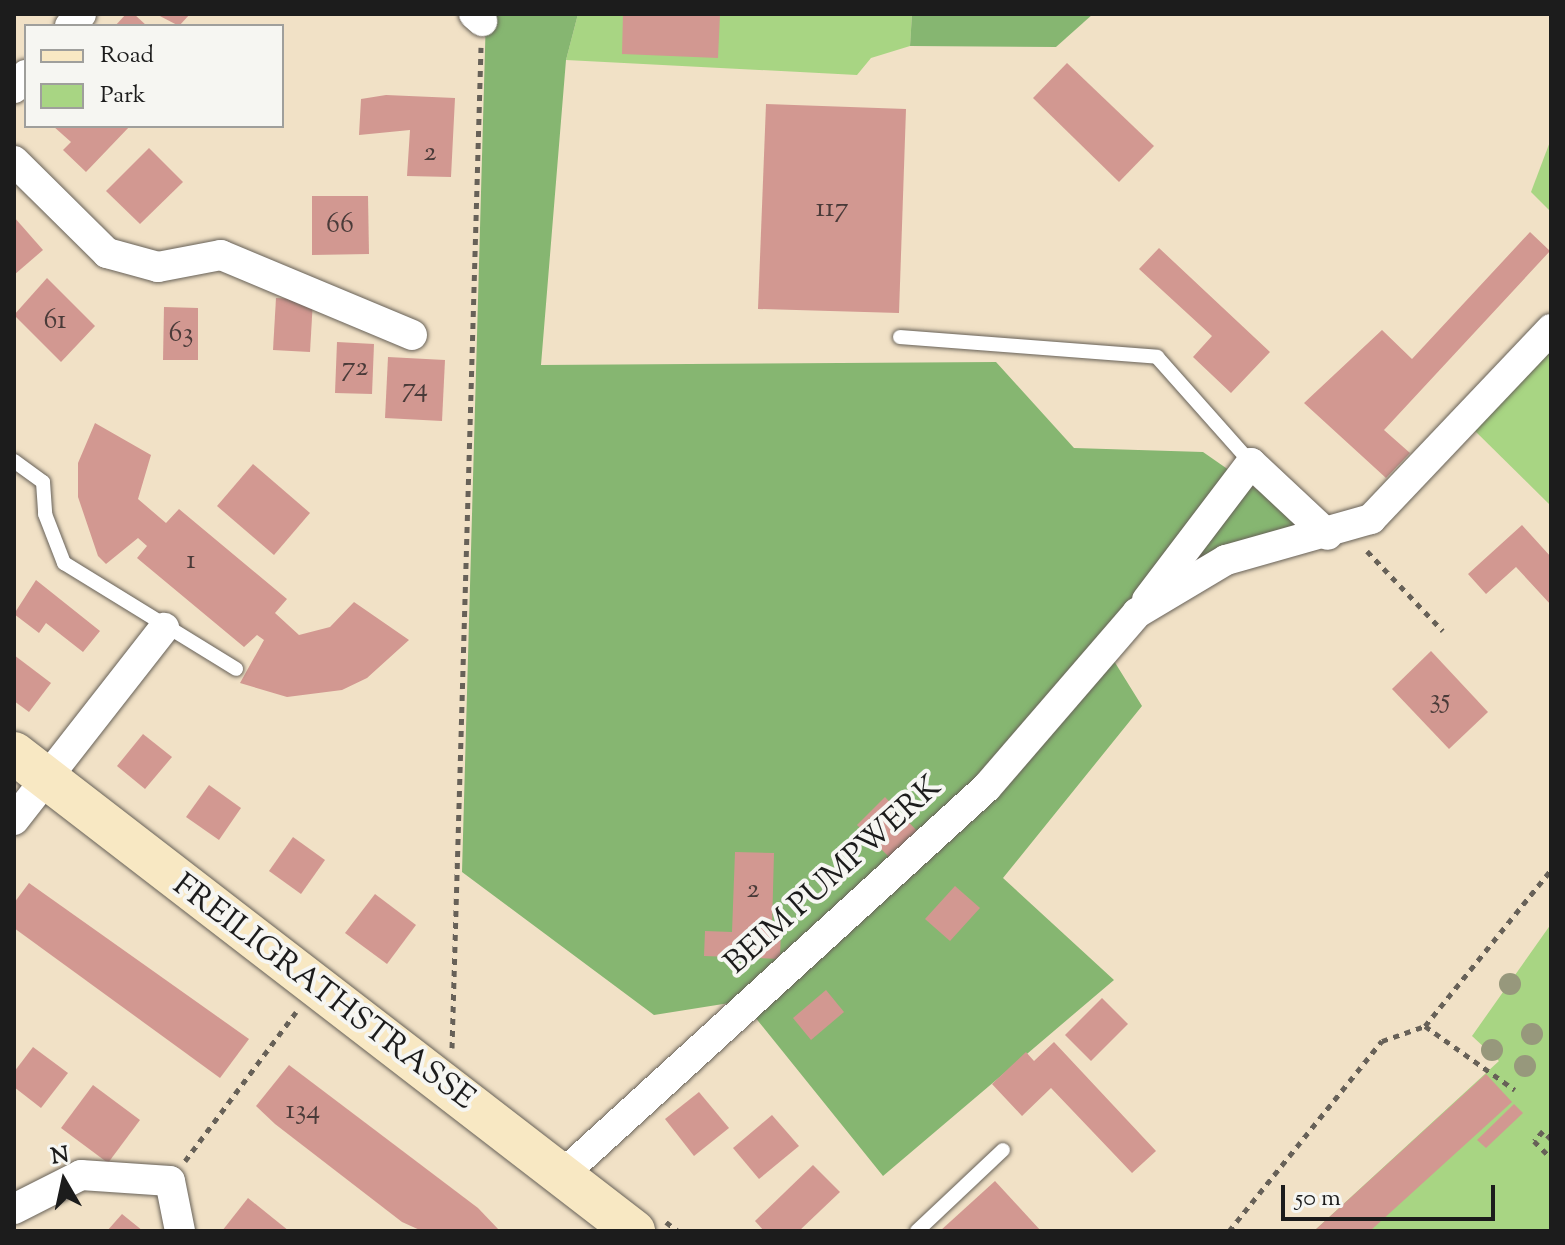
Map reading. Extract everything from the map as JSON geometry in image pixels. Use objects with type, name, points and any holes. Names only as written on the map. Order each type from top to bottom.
[{"type":"street","points":[[14,161],[107,253],[158,267],[221,255],[412,335]]},
{"type":"street","name":"BEIM PUMPWERK","points":[[1137,613],[1226,560],[1338,533],[1371,519],[1551,329]]},
{"type":"street","points":[[1251,463],[1338,533]]},
{"type":"street","name":"BEIM PUMPWERK","points":[[562,1175],[987,787],[1137,613],[1251,463]]},
{"type":"street","points":[[14,820],[48,781],[164,628]]},
{"type":"street","name":"FREILIGRATHSTRASSE","points":[[14,753],[634,1231]]},
{"type":"street","points":[[14,1209],[81,1175],[170,1181],[180,1231]]},
{"type":"lane","points":[[900,337],[1157,357],[1251,463]]},
{"type":"lane","points":[[14,461],[43,482],[45,514],[64,563],[164,628],[236,669]]},
{"type":"lane","points":[[917,1231],[1003,1150]]},
{"type":"path","points":[[447,1089],[478,17]]},
{"type":"path","points":[[1338,533],[1443,631]]},
{"type":"path","points":[[1229,1231],[1382,1041],[1425,1026],[1551,870]]},
{"type":"path","points":[[170,1181],[314,987]]},
{"type":"path","points":[[1425,1026],[1515,1090]]},
{"type":"path","points":[[1551,1139],[1543,1131],[1534,1141],[1551,1158]]},
{"type":"green space","points":[[486,14],[578,14],[566,60],[541,365],[996,362],[1074,448],[1203,452],[1312,528],[1192,560],[1114,661],[1142,706],[1003,878],[1114,980],[883,1176],[742,1001],[654,1015],[462,872]]},
{"type":"green space","points":[[578,14],[912,14],[910,46],[871,58],[857,75],[566,60]]},
{"type":"green space","points":[[912,14],[1093,14],[1056,47],[910,46]]},
{"type":"green space","points":[[1551,139],[1551,212],[1531,192]]},
{"type":"green space","points":[[1551,346],[1551,506],[1473,429]]},
{"type":"green space","points":[[1551,924],[1551,1231],[1314,1231],[1499,1061],[1472,1036]]},
{"type":"building","points":[[126,14],[134,14],[145,24],[117,24]]},
{"type":"building","points":[[156,14],[190,14],[181,24]]},
{"type":"building","points":[[623,14],[720,14],[718,58],[622,54]]},
{"type":"building","points":[[1067,63],[1154,146],[1119,182],[1033,98]]},
{"type":"building","points":[[386,95],[455,98],[451,177],[407,176],[410,130],[359,135],[361,99]]},
{"type":"building","points":[[766,104],[906,109],[899,313],[758,309]]},
{"type":"building","points":[[55,128],[128,128],[86,172],[63,150],[71,142]]},
{"type":"building","points":[[149,148],[183,182],[140,224],[106,191]]},
{"type":"building","points":[[312,196],[368,196],[369,254],[312,255]]},
{"type":"building","points":[[14,217],[43,250],[14,275]]},
{"type":"building","points":[[1530,232],[1550,251],[1384,430],[1410,453],[1386,478],[1304,403],[1382,330],[1412,359]]},
{"type":"building","points":[[1159,248],[1270,352],[1231,393],[1193,357],[1212,336],[1139,269]]},
{"type":"building","points":[[47,278],[95,326],[61,362],[14,315]]},
{"type":"building","points":[[276,298],[313,300],[310,352],[273,350]]},
{"type":"building","points":[[164,307],[198,308],[198,360],[163,360]]},
{"type":"building","points":[[337,342],[374,344],[372,394],[335,393]]},
{"type":"building","points":[[388,357],[445,360],[442,421],[385,418]]},
{"type":"building","points":[[95,423],[151,455],[138,499],[166,523],[179,509],[287,599],[275,613],[299,635],[330,627],[354,602],[409,640],[367,678],[342,690],[287,697],[240,683],[264,640],[257,635],[244,647],[137,558],[147,546],[138,538],[106,564],[98,556],[78,497],[78,463]]},
{"type":"building","points":[[253,464],[310,513],[274,555],[217,506]]},
{"type":"building","points":[[1522,525],[1551,557],[1551,605],[1516,567],[1486,594],[1468,574]]},
{"type":"building","points":[[36,580],[100,631],[83,652],[46,623],[39,633],[14,614]]},
{"type":"building","points":[[1431,651],[1488,712],[1449,749],[1392,689]]},
{"type":"building","points":[[14,655],[51,683],[29,712],[14,701]]},
{"type":"building","points":[[143,734],[172,757],[145,789],[117,766]]},
{"type":"building","points":[[209,785],[241,808],[219,840],[186,817]]},
{"type":"building","points":[[885,797],[918,832],[890,858],[857,825]]},
{"type":"building","points":[[293,837],[325,860],[301,894],[269,871]]},
{"type":"building","points":[[735,852],[774,853],[772,927],[781,928],[780,959],[704,956],[705,931],[732,932]]},
{"type":"building","points":[[29,883],[249,1039],[220,1078],[14,928],[14,903]]},
{"type":"building","points":[[955,886],[980,908],[950,941],[925,919]]},
{"type":"building","points":[[375,894],[416,925],[387,964],[345,933]]},
{"type":"building","points":[[826,990],[844,1012],[811,1040],[793,1018]]},
{"type":"building","points":[[1102,998],[1128,1024],[1091,1061],[1065,1035]]},
{"type":"building","points":[[1054,1042],[1156,1151],[1132,1173],[1051,1088],[1022,1116],[992,1084],[1026,1052],[1034,1061]]},
{"type":"building","points":[[33,1047],[68,1073],[41,1108],[14,1087],[14,1072]]},
{"type":"building","points":[[289,1065],[478,1208],[500,1231],[422,1231],[402,1222],[275,1124],[256,1106]]},
{"type":"building","points":[[1486,1074],[1512,1102],[1370,1231],[1314,1231]]},
{"type":"building","points":[[93,1085],[140,1120],[108,1163],[61,1128]]},
{"type":"building","points":[[699,1092],[729,1128],[694,1156],[665,1119]]},
{"type":"building","points":[[1514,1104],[1523,1113],[1486,1148],[1477,1140]]},
{"type":"building","points":[[772,1115],[799,1146],[759,1179],[733,1148]]},
{"type":"building","points":[[813,1165],[840,1192],[799,1231],[764,1231],[755,1221]]},
{"type":"building","points":[[995,1181],[1041,1231],[940,1231]]},
{"type":"building","points":[[248,1198],[289,1231],[222,1231]]},
{"type":"building","points":[[122,1214],[143,1231],[107,1231]]}]
